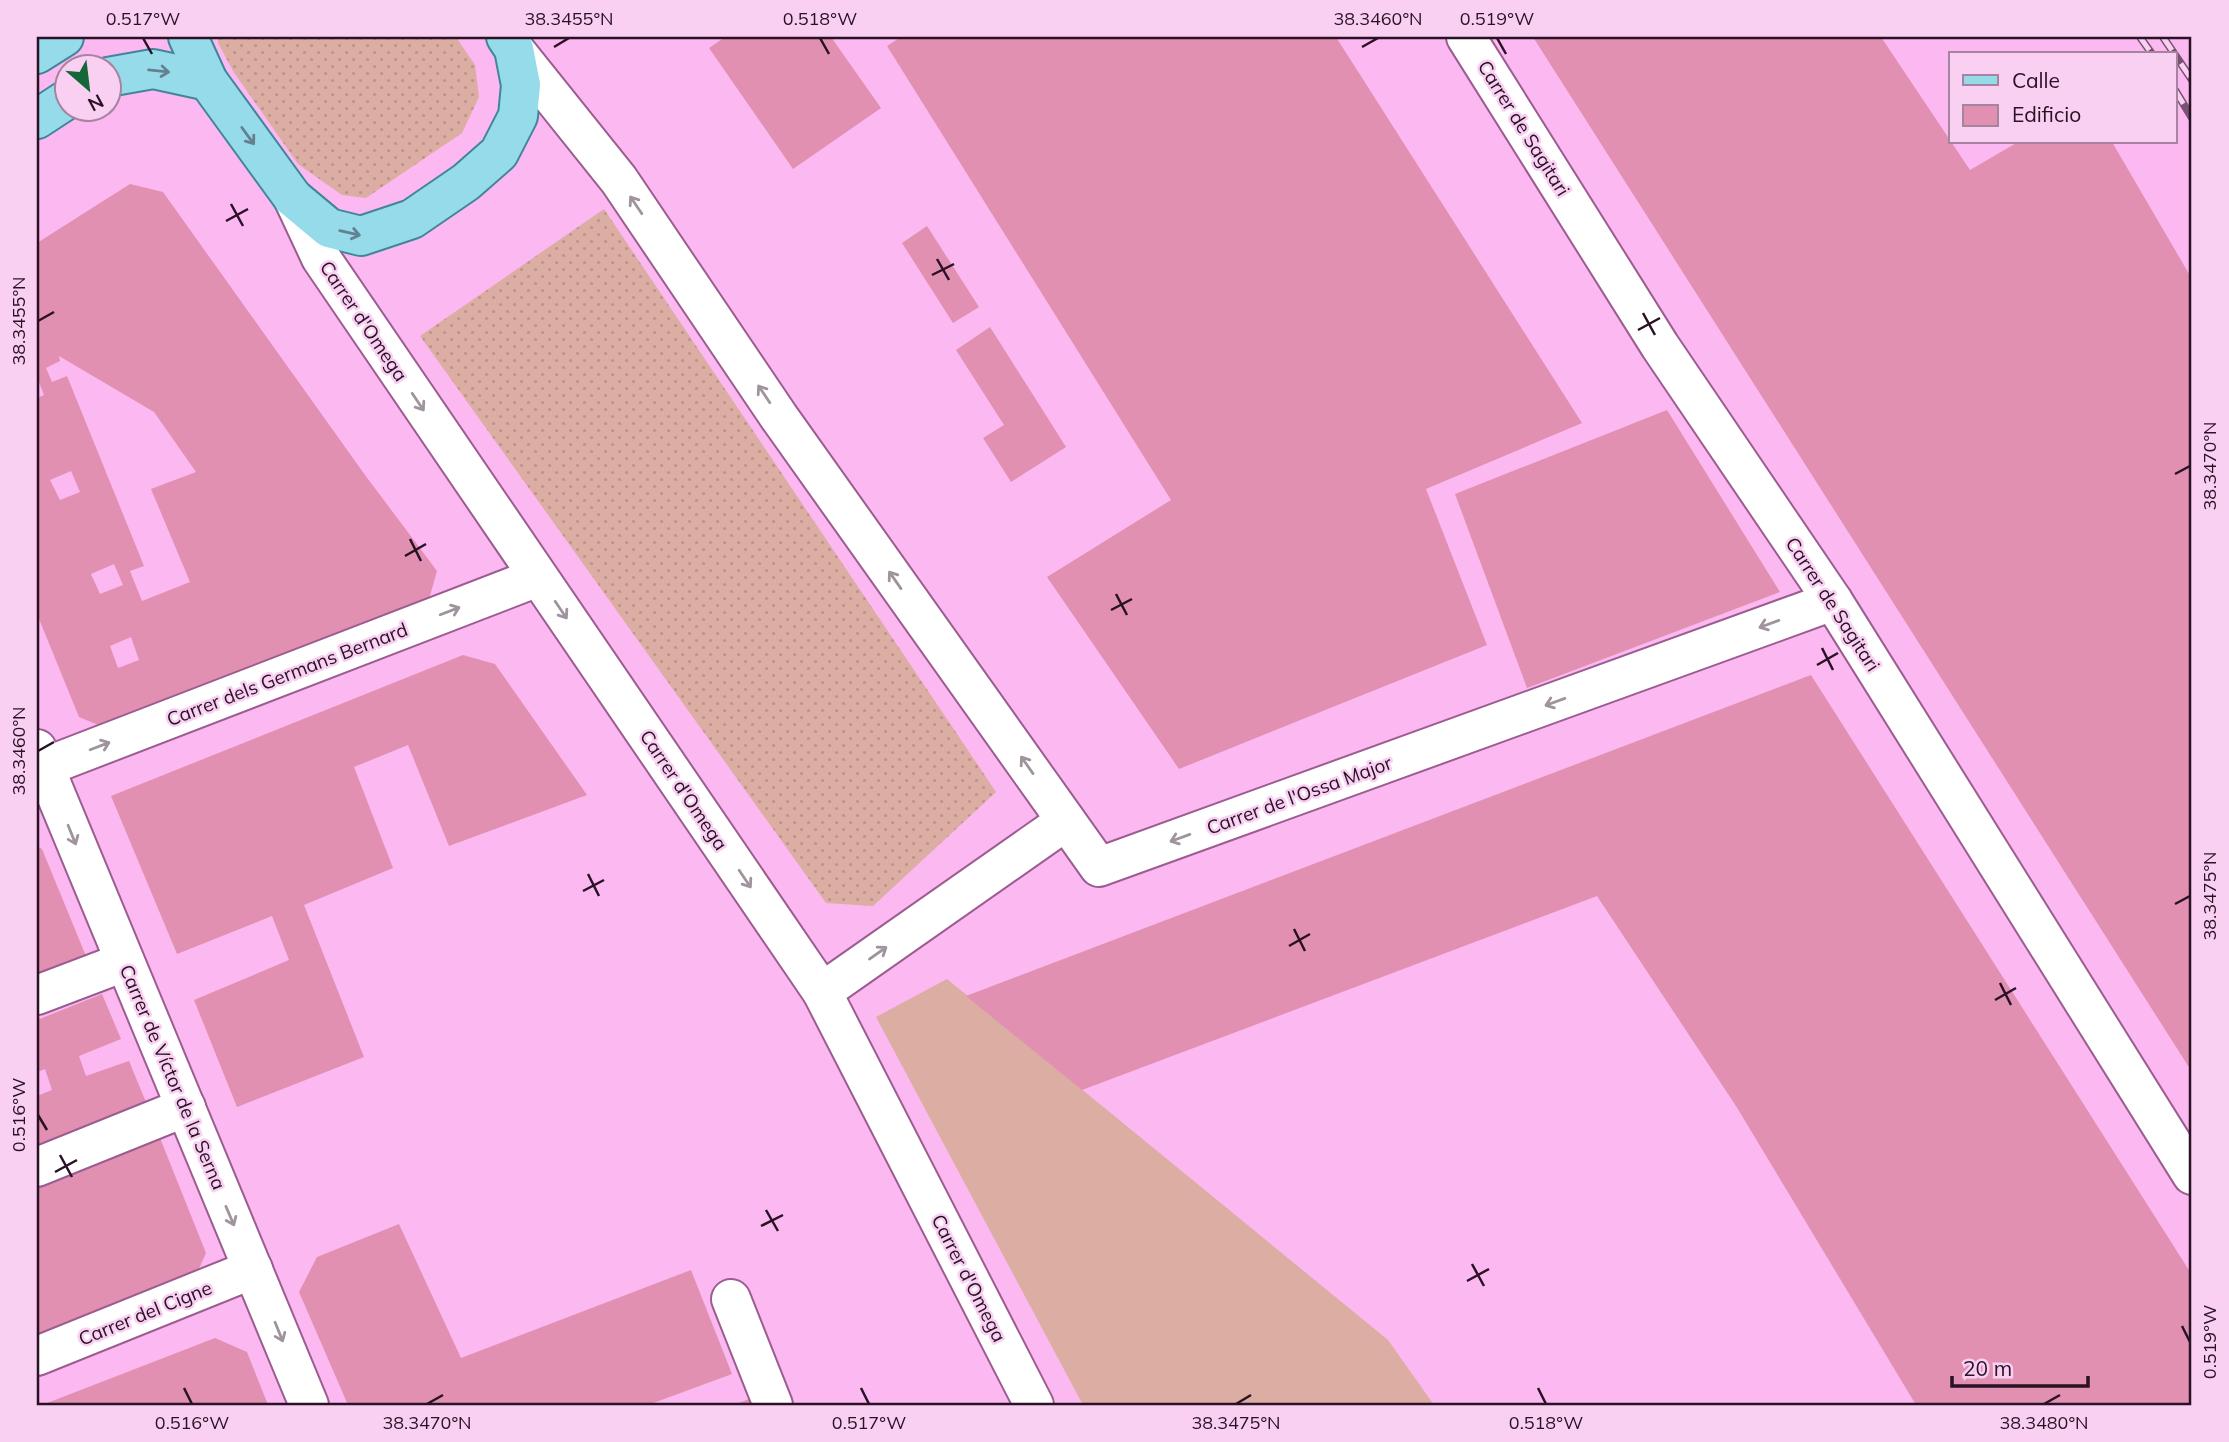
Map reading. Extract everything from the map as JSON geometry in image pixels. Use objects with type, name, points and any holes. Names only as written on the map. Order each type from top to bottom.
[{"type":"main road","points":[[37,54],[64,37]]},
{"type":"main road","name":"Carrer d'Omega","points":[[188,37],[208,81],[293,198],[329,228],[361,236],[412,219],[446,197],[499,153],[518,116],[521,85],[510,43]]},
{"type":"main road","points":[[122,75],[153,69],[208,81]]},
{"type":"main road","points":[[37,119],[52,109]]},
{"type":"street","name":"Carrer de Sagitari","points":[[1466,37],[1660,346],[1833,601],[2192,1175]]},
{"type":"street","name":"Carrer d'Omega","points":[[510,43],[619,180],[779,417],[1066,821]]},
{"type":"street","name":"Carrer d'Omega","points":[[293,198],[321,258],[822,992],[1034,1405]]},
{"type":"street","name":"Carrer dels Germans Bernard","points":[[39,762],[538,577]]},
{"type":"street","name":"Carrer de l'Ossa Major","points":[[1066,821],[1099,867],[1833,601]]},
{"type":"street","name":"Carrer de Víctor de la Serna","points":[[39,762],[309,1405]]},
{"type":"street","points":[[822,992],[1066,821]]},
{"type":"street","points":[[37,995],[124,962]]},
{"type":"street","points":[[37,1167],[186,1107]]},
{"type":"street","name":"Carrer del Cigne","points":[[37,1356],[253,1269]]},
{"type":"street","points":[[731,1299],[774,1405]]},
{"type":"shaded area","points":[[218,37],[456,37],[475,65],[479,97],[462,133],[366,198],[342,195],[298,164],[233,71],[218,43]]},
{"type":"shaded area","points":[[604,209],[996,792],[873,906],[826,903],[420,336]]},
{"type":"shaded area","points":[[947,979],[1388,1340],[1434,1405],[1083,1405],[876,1017]]},
{"type":"building","points":[[725,37],[831,37],[881,108],[793,169],[709,48]]},
{"type":"building","points":[[901,37],[1336,37],[1582,423],[1426,489],[1487,645],[1179,769],[1047,577],[1171,500],[887,46]]},
{"type":"building","points":[[1533,37],[1881,37],[1949,139],[1949,144],[1953,144],[1970,170],[2015,144],[2113,144],[2192,279],[2192,1072]]},
{"type":"building","points":[[130,184],[163,192],[365,475],[437,571],[427,606],[110,730],[79,717],[37,614],[37,398],[44,395],[37,377],[37,243]],"holes":[[[59,356],[154,412],[196,472],[151,489],[190,582],[142,601],[130,571],[144,566],[67,376],[52,382],[46,368],[60,361]],[[71,471],[80,492],[60,500],[50,480]],[[114,564],[123,585],[100,594],[91,574]],[[131,637],[139,660],[118,668],[110,646]]]},
{"type":"building","points":[[927,226],[979,307],[953,323],[902,243]]},
{"type":"building","points":[[990,327],[1066,447],[1011,482],[983,438],[1004,425],[956,350]]},
{"type":"building","points":[[1667,410],[1780,592],[1527,688],[1455,494]]},
{"type":"building","points":[[463,655],[495,664],[587,795],[449,846],[408,745],[354,767],[393,868],[304,905],[364,1057],[237,1107],[194,1000],[289,960],[272,916],[177,954],[111,796]]},
{"type":"building","points":[[1811,675],[2192,1275],[2192,1405],[1916,1405],[1736,1106],[1597,896],[1082,1090],[966,996]]},
{"type":"building","points":[[37,846],[42,849],[88,961],[37,981]]},
{"type":"building","points":[[102,994],[121,1039],[79,1056],[86,1076],[129,1061],[148,1107],[37,1149],[37,1096],[52,1090],[45,1069],[37,1072],[37,1020]]},
{"type":"building","points":[[160,1138],[206,1253],[193,1282],[37,1344],[37,1185]]},
{"type":"building","points":[[399,1224],[461,1358],[691,1270],[732,1374],[648,1405],[348,1405],[299,1292],[317,1257]]},
{"type":"building","points":[[215,1338],[247,1352],[268,1405],[42,1405]]},
{"type":"building","points":[[749,1399],[751,1405],[734,1405]]},
{"type":"railway","points":[[2140,37],[2151,52]]},
{"type":"railway","points":[[2163,37],[2173,52]]},
{"type":"railway","points":[[2176,56],[2192,80]]},
{"type":"railway","points":[[2176,92],[2192,118]]}]
